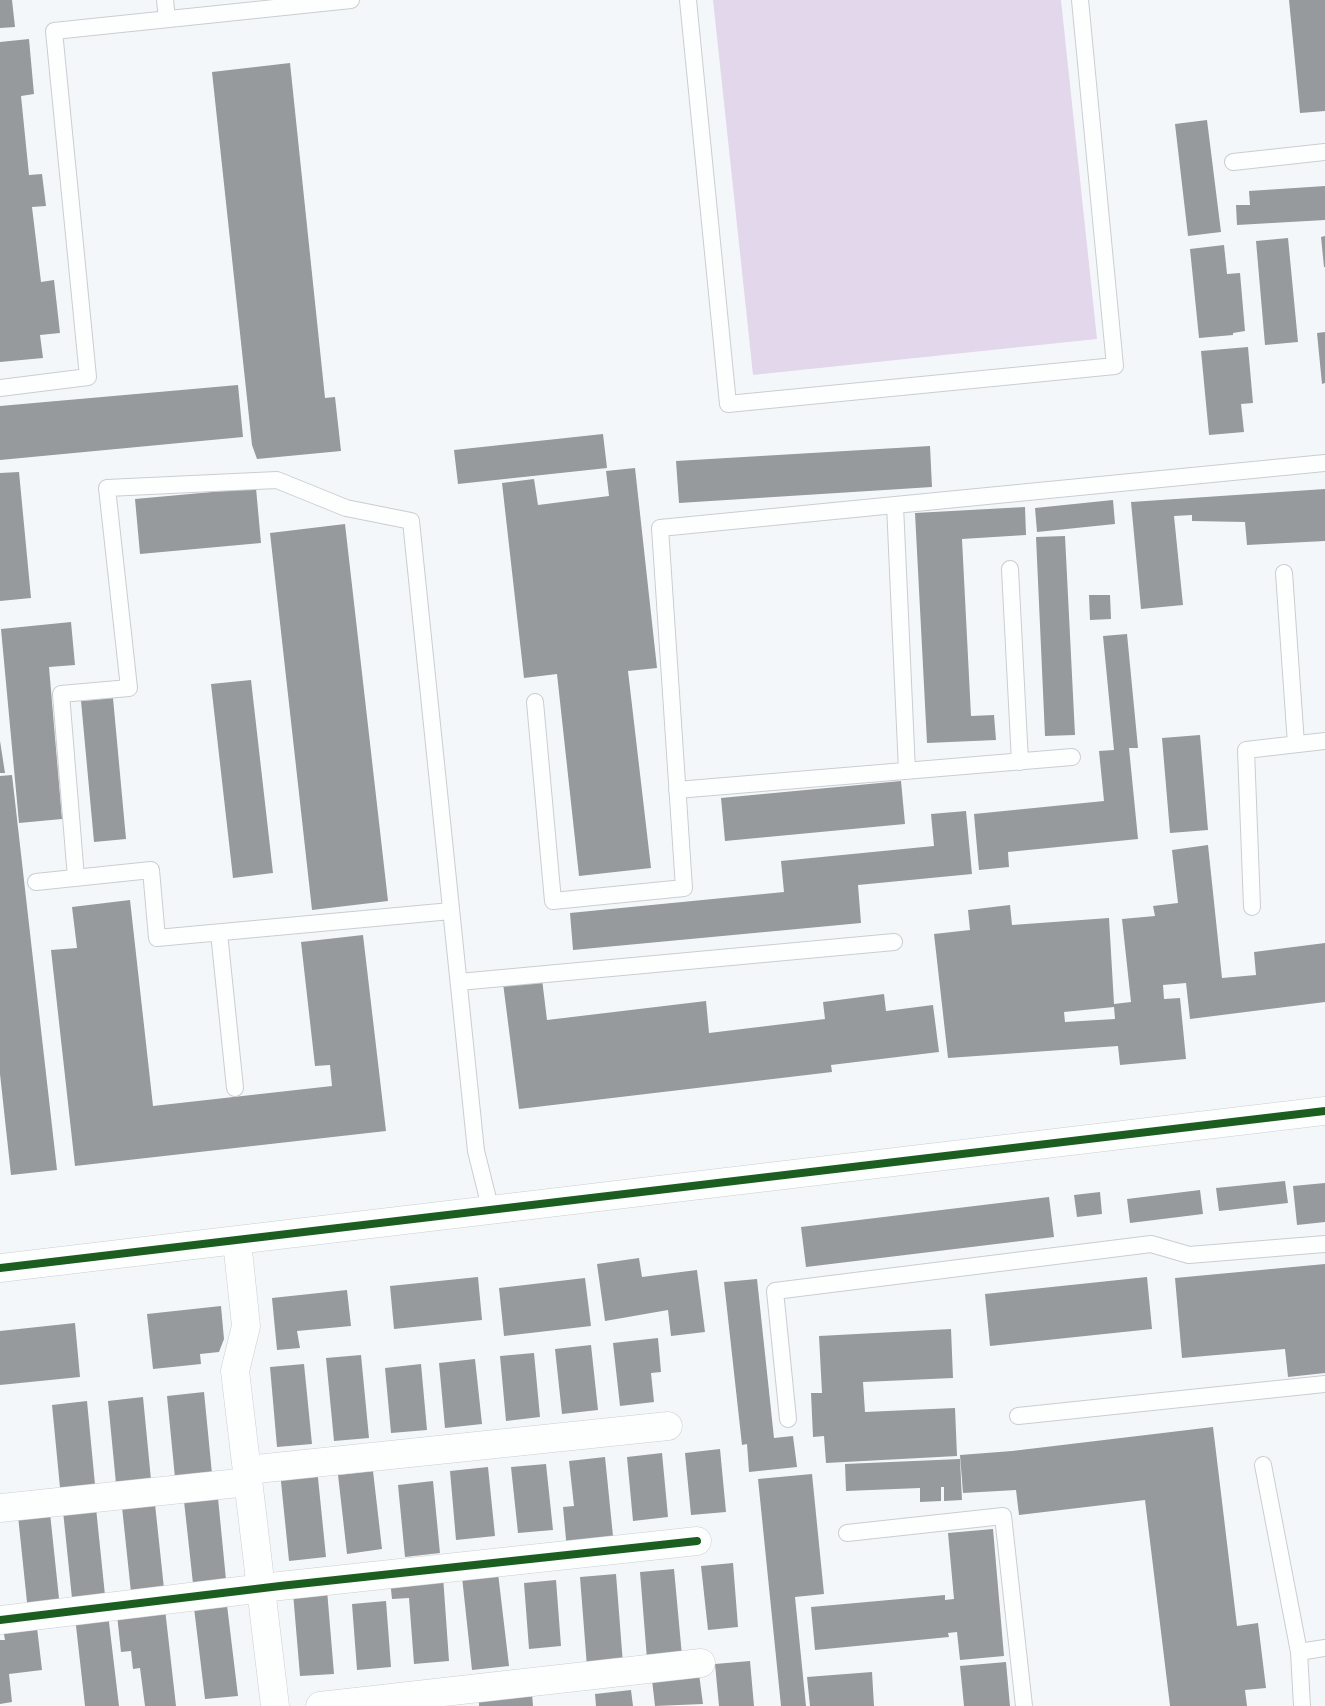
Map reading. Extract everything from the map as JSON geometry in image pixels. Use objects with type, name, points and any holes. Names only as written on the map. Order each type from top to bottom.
[{"type":"street","points":[[0,1268],[1325,1112]]},
{"type":"street","points":[[237,1241],[246,1326],[235,1371],[275,1706]]},
{"type":"street","points":[[0,1508],[248,1476],[668,1426]]},
{"type":"street","points":[[0,1620],[697,1541]]},
{"type":"street","points":[[320,1706],[701,1662]]},
{"type":"lane","points":[[164,0],[166,19]]},
{"type":"lane","points":[[0,388],[88,377],[54,31],[342,0]]},
{"type":"lane","points":[[688,0],[728,404],[1115,366],[1080,0]]},
{"type":"lane","points":[[1233,162],[1325,152]]},
{"type":"lane","points":[[535,702],[553,901],[684,888],[660,528],[1325,463]]},
{"type":"lane","points":[[76,878],[61,694],[129,688],[107,488],[277,480],[346,508],[411,521],[476,1151],[491,1211]]},
{"type":"lane","points":[[895,505],[907,771]]},
{"type":"lane","points":[[1010,569],[1020,762]]},
{"type":"lane","points":[[1284,573],[1296,744]]},
{"type":"lane","points":[[1252,907],[1246,750],[1325,741]]},
{"type":"lane","points":[[678,790],[1072,757]]},
{"type":"lane","points":[[36,882],[151,870],[157,938],[451,911]]},
{"type":"lane","points":[[219,933],[235,1088]]},
{"type":"lane","points":[[458,982],[894,942]]},
{"type":"lane","points":[[788,1419],[774,1291],[1151,1244],[1189,1255],[1325,1244]]},
{"type":"lane","points":[[1018,1416],[1325,1384]]},
{"type":"lane","points":[[1263,1465],[1299,1652],[1302,1706]]},
{"type":"lane","points":[[847,1533],[1003,1516],[1024,1706]]},
{"type":"lane","points":[[1299,1652],[1325,1648]]},
{"type":"shaded area","points":[[713,0],[1061,0],[1097,339],[753,375]]},
{"type":"building","points":[[0,0],[12,0],[15,27],[0,28]]},
{"type":"building","points":[[1289,0],[1325,0],[1325,111],[1300,113]]},
{"type":"building","points":[[29,39],[34,94],[21,96],[29,175],[42,174],[46,206],[32,207],[41,282],[54,280],[60,333],[40,335],[43,358],[0,362],[0,42]]},
{"type":"building","points":[[290,63],[325,398],[335,397],[341,451],[257,459],[252,445],[212,72]]},
{"type":"building","points":[[1207,120],[1221,232],[1188,236],[1175,124]]},
{"type":"building","points":[[1325,186],[1325,220],[1237,225],[1236,205],[1250,205],[1249,191]]},
{"type":"building","points":[[1325,236],[1325,267],[1324,267],[1321,237]]},
{"type":"building","points":[[1288,238],[1298,342],[1265,345],[1256,241]]},
{"type":"building","points":[[1224,245],[1227,274],[1240,273],[1245,331],[1233,333],[1233,335],[1199,338],[1190,249]]},
{"type":"building","points":[[1325,332],[1325,383],[1322,384],[1317,333]]},
{"type":"building","points":[[1248,347],[1253,403],[1241,404],[1244,432],[1209,435],[1201,351]]},
{"type":"building","points":[[238,385],[243,437],[0,460],[0,406]]},
{"type":"building","points":[[603,434],[607,468],[458,484],[454,450]]},
{"type":"building","points":[[930,446],[932,487],[679,503],[676,461]]},
{"type":"building","points":[[635,468],[657,668],[628,671],[651,868],[579,876],[557,674],[524,678],[502,483],[534,479],[538,505],[609,496],[606,471]]},
{"type":"building","points":[[19,472],[31,598],[0,601],[0,473]]},
{"type":"building","points":[[256,488],[261,543],[140,554],[135,499]]},
{"type":"building","points":[[1325,489],[1325,541],[1247,545],[1245,522],[1192,521],[1192,515],[1174,516],[1183,605],[1141,609],[1131,502]]},
{"type":"building","points":[[1113,500],[1115,524],[1037,532],[1035,508]]},
{"type":"building","points":[[1025,507],[1026,535],[962,539],[971,716],[994,715],[996,740],[927,743],[915,513]]},
{"type":"building","points":[[345,524],[388,901],[312,910],[270,533]]},
{"type":"building","points":[[1065,536],[1075,735],[1045,736],[1036,537]]},
{"type":"building","points":[[1089,595],[1110,595],[1111,619],[1090,620]]},
{"type":"building","points":[[71,622],[75,665],[49,667],[62,819],[19,823],[1,629]]},
{"type":"building","points":[[1127,634],[1138,748],[1129,748],[1138,839],[1008,852],[1009,867],[979,870],[974,814],[1104,801],[1099,751],[1114,750],[1103,636]]},
{"type":"building","points":[[251,680],[273,873],[233,878],[211,684]]},
{"type":"building","points":[[113,698],[126,839],[94,842],[81,701]]},
{"type":"building","points":[[1200,735],[1208,830],[1170,833],[1162,738]]},
{"type":"building","points":[[0,741],[5,773],[0,773]]},
{"type":"building","points":[[12,775],[57,1170],[11,1175],[0,1074],[0,776]]},
{"type":"building","points":[[901,781],[905,824],[725,841],[721,798]]},
{"type":"building","points":[[966,811],[972,874],[858,885],[861,923],[573,950],[570,913],[784,892],[781,861],[934,846],[931,814]]},
{"type":"building","points":[[1208,845],[1222,978],[1256,975],[1254,952],[1325,943],[1325,1002],[1190,1019],[1186,983],[1163,985],[1164,999],[1180,998],[1186,1059],[1120,1065],[1118,1046],[948,1058],[934,934],[970,930],[968,910],[1010,905],[1012,925],[1109,918],[1114,1004],[1131,1002],[1122,919],[1155,916],[1153,906],[1178,903],[1172,850]],"holes":[[[1114,1007],[1115,1019],[1065,1022],[1064,1012]]]},
{"type":"building","points":[[130,900],[153,1106],[332,1086],[330,1065],[315,1066],[301,942],[363,935],[386,1131],[75,1166],[51,950],[77,948],[72,907]]},
{"type":"building","points":[[542,979],[547,1020],[706,1001],[709,1033],[825,1019],[823,1002],[884,994],[886,1011],[933,1005],[939,1052],[831,1065],[832,1072],[519,1109],[503,983]]},
{"type":"building","points":[[1285,1181],[1288,1203],[1219,1211],[1216,1188]]},
{"type":"building","points":[[1325,1183],[1325,1222],[1297,1225],[1293,1186]]},
{"type":"building","points":[[1200,1190],[1203,1214],[1130,1223],[1127,1199]]},
{"type":"building","points":[[1100,1192],[1102,1214],[1077,1217],[1074,1195]]},
{"type":"building","points":[[1049,1197],[1054,1237],[806,1267],[801,1227]]},
{"type":"building","points":[[639,1258],[642,1277],[697,1270],[705,1332],[671,1336],[668,1310],[605,1321],[597,1264]]},
{"type":"building","points":[[1325,1264],[1325,1373],[1288,1377],[1285,1349],[1182,1358],[1175,1278]]},
{"type":"building","points":[[478,1277],[482,1320],[394,1329],[390,1286]]},
{"type":"building","points":[[1147,1277],[1152,1329],[990,1346],[985,1294]]},
{"type":"building","points":[[585,1278],[591,1326],[504,1336],[499,1288]]},
{"type":"building","points":[[757,1279],[774,1438],[793,1436],[797,1467],[749,1472],[747,1444],[742,1445],[724,1282]]},
{"type":"building","points":[[347,1290],[351,1326],[297,1331],[300,1348],[277,1350],[272,1298]]},
{"type":"building","points":[[221,1306],[224,1339],[219,1352],[200,1354],[201,1364],[153,1369],[147,1314]]},
{"type":"building","points":[[75,1323],[80,1377],[0,1385],[0,1331]]},
{"type":"building","points":[[951,1329],[953,1378],[863,1382],[865,1412],[955,1408],[957,1456],[826,1463],[824,1436],[813,1437],[811,1393],[822,1393],[819,1336]]},
{"type":"building","points":[[658,1338],[661,1372],[651,1373],[654,1402],[620,1406],[613,1343]]},
{"type":"building","points":[[591,1345],[598,1410],[562,1414],[555,1349]]},
{"type":"building","points":[[534,1353],[540,1417],[506,1421],[500,1356]]},
{"type":"building","points":[[361,1355],[369,1438],[334,1441],[326,1358]]},
{"type":"building","points":[[475,1359],[482,1424],[445,1428],[439,1363]]},
{"type":"building","points":[[304,1364],[312,1444],[277,1447],[270,1367]]},
{"type":"building","points":[[421,1364],[427,1430],[391,1433],[385,1368]]},
{"type":"building","points":[[204,1392],[213,1484],[176,1488],[167,1396]]},
{"type":"building","points":[[143,1397],[152,1490],[117,1494],[108,1401]]},
{"type":"building","points":[[87,1401],[96,1495],[61,1498],[52,1405]]},
{"type":"building","points":[[1213,1427],[1237,1626],[1258,1623],[1266,1688],[1245,1690],[1247,1706],[1170,1706],[1145,1500],[1019,1515],[1016,1490],[963,1493],[960,1455],[1012,1451]]},
{"type":"building","points":[[720,1449],[726,1512],[691,1515],[685,1453]]},
{"type":"building","points":[[662,1453],[668,1517],[633,1521],[627,1457]]},
{"type":"building","points":[[605,1457],[614,1546],[567,1550],[563,1507],[574,1506],[569,1461]]},
{"type":"building","points":[[960,1459],[962,1500],[944,1501],[944,1487],[941,1487],[941,1501],[920,1502],[920,1488],[846,1491],[845,1464]]},
{"type":"building","points":[[546,1464],[553,1530],[518,1533],[511,1467]]},
{"type":"building","points":[[488,1467],[495,1536],[456,1540],[450,1471]]},
{"type":"building","points":[[317,1468],[326,1557],[289,1561],[280,1472]]},
{"type":"building","points":[[373,1471],[382,1549],[347,1554],[338,1475]]},
{"type":"building","points":[[812,1474],[824,1594],[795,1597],[806,1706],[781,1706],[758,1479]]},
{"type":"building","points":[[433,1481],[440,1553],[405,1557],[398,1485]]},
{"type":"building","points":[[218,1498],[227,1590],[194,1593],[184,1501]]},
{"type":"building","points":[[155,1504],[165,1598],[132,1602],[122,1507]]},
{"type":"building","points":[[96,1508],[106,1605],[73,1608],[63,1511]]},
{"type":"building","points":[[50,1513],[60,1608],[28,1612],[18,1516]]},
{"type":"building","points":[[993,1529],[1004,1656],[960,1660],[957,1632],[948,1633],[949,1637],[815,1650],[811,1607],[945,1595],[945,1600],[954,1599],[948,1533]]},
{"type":"building","points":[[733,1563],[738,1627],[708,1630],[701,1566]]},
{"type":"building","points":[[674,1569],[682,1656],[647,1659],[640,1572]]},
{"type":"building","points":[[498,1573],[509,1666],[472,1670],[462,1577]]},
{"type":"building","points":[[616,1574],[623,1664],[587,1667],[580,1577]]},
{"type":"building","points":[[443,1576],[449,1661],[414,1664],[409,1598],[392,1599],[390,1580]]},
{"type":"building","points":[[556,1580],[561,1646],[529,1649],[524,1583]]},
{"type":"building","points":[[327,1590],[334,1674],[300,1676],[293,1593]]},
{"type":"building","points":[[386,1601],[391,1667],[357,1670],[352,1604]]},
{"type":"building","points":[[227,1605],[238,1696],[205,1699],[194,1608]]},
{"type":"building","points":[[165,1609],[176,1706],[145,1706],[140,1668],[133,1669],[131,1651],[121,1652],[117,1615]]},
{"type":"building","points":[[108,1614],[119,1706],[85,1706],[75,1617]]},
{"type":"building","points":[[36,1619],[42,1670],[9,1674],[12,1702],[0,1704],[0,1640],[5,1640],[2,1623]]},
{"type":"building","points":[[750,1661],[754,1706],[719,1706],[715,1664]]},
{"type":"building","points":[[1006,1662],[1010,1706],[964,1706],[960,1666]]},
{"type":"building","points":[[872,1672],[874,1706],[810,1706],[807,1677]]},
{"type":"building","points":[[699,1674],[703,1704],[655,1706],[652,1680]]},
{"type":"building","points":[[631,1690],[633,1706],[596,1706],[595,1694]]},
{"type":"building","points":[[532,1693],[533,1706],[479,1706],[479,1699]]},
{"type":"cycle path","points":[[0,1268],[1325,1111]]},
{"type":"cycle path","points":[[0,1620],[280,1586],[697,1541]]}]
